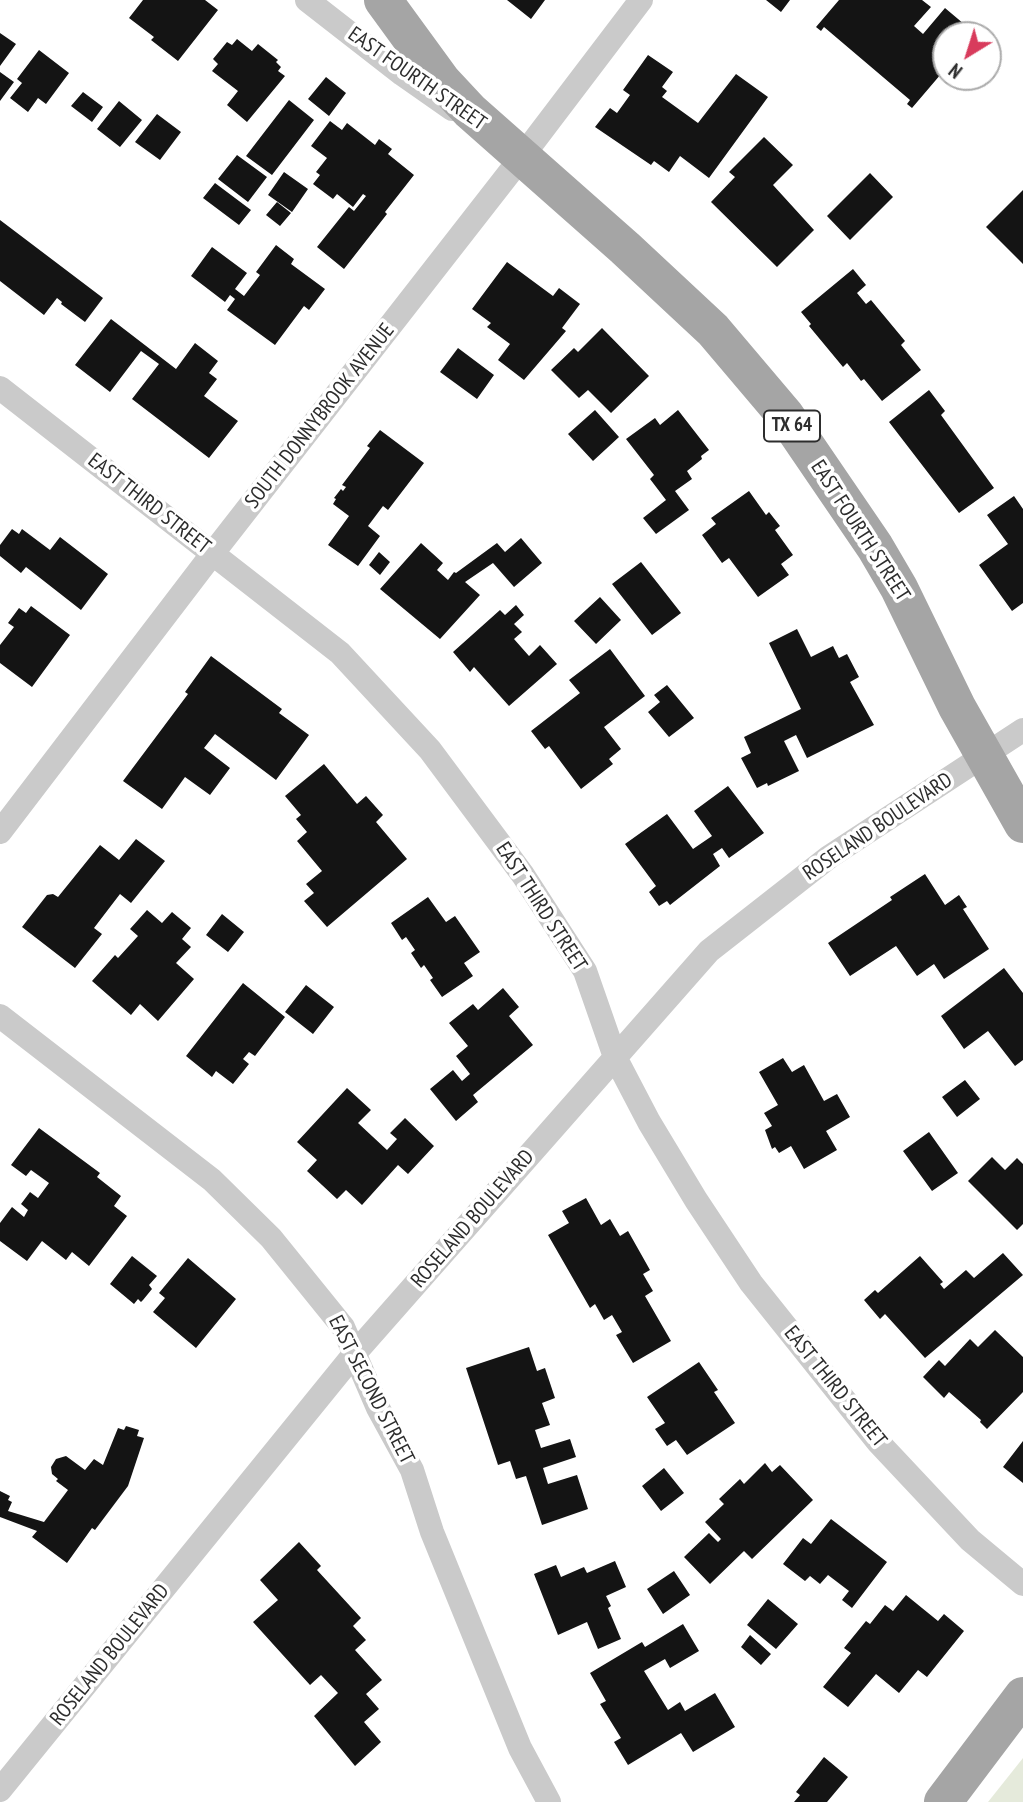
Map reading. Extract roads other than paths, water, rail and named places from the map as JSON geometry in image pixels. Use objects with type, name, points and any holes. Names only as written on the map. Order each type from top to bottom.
[{"type":"main road","name":"EAST FOURTH STREET","points":[[383,0],[442,81],[521,159],[635,256],[713,330],[785,415],[899,587],[984,755],[1023,824]]},
{"type":"main road","points":[[943,1802],[1023,1696]]},
{"type":"street","name":"EAST FOURTH STREET","points":[[307,0],[402,74],[450,108],[494,133]]},
{"type":"street","name":"SOUTH DONNYBROOK AVENUE","points":[[0,832],[641,0]]},
{"type":"street","name":"EAST THIRD STREET","points":[[0,388],[340,653],[430,750],[523,875],[585,971],[615,1058],[649,1122],[751,1283],[878,1442],[970,1540],[1023,1584]]},
{"type":"street","name":"ROSELAND BOULEVARD","points":[[0,1790],[355,1353],[709,951],[829,857],[1023,730]]},
{"type":"street","name":"EAST SECOND STREET","points":[[0,1016],[212,1180],[271,1238],[343,1327],[378,1408],[412,1470],[432,1532],[520,1748],[549,1802]]}]
